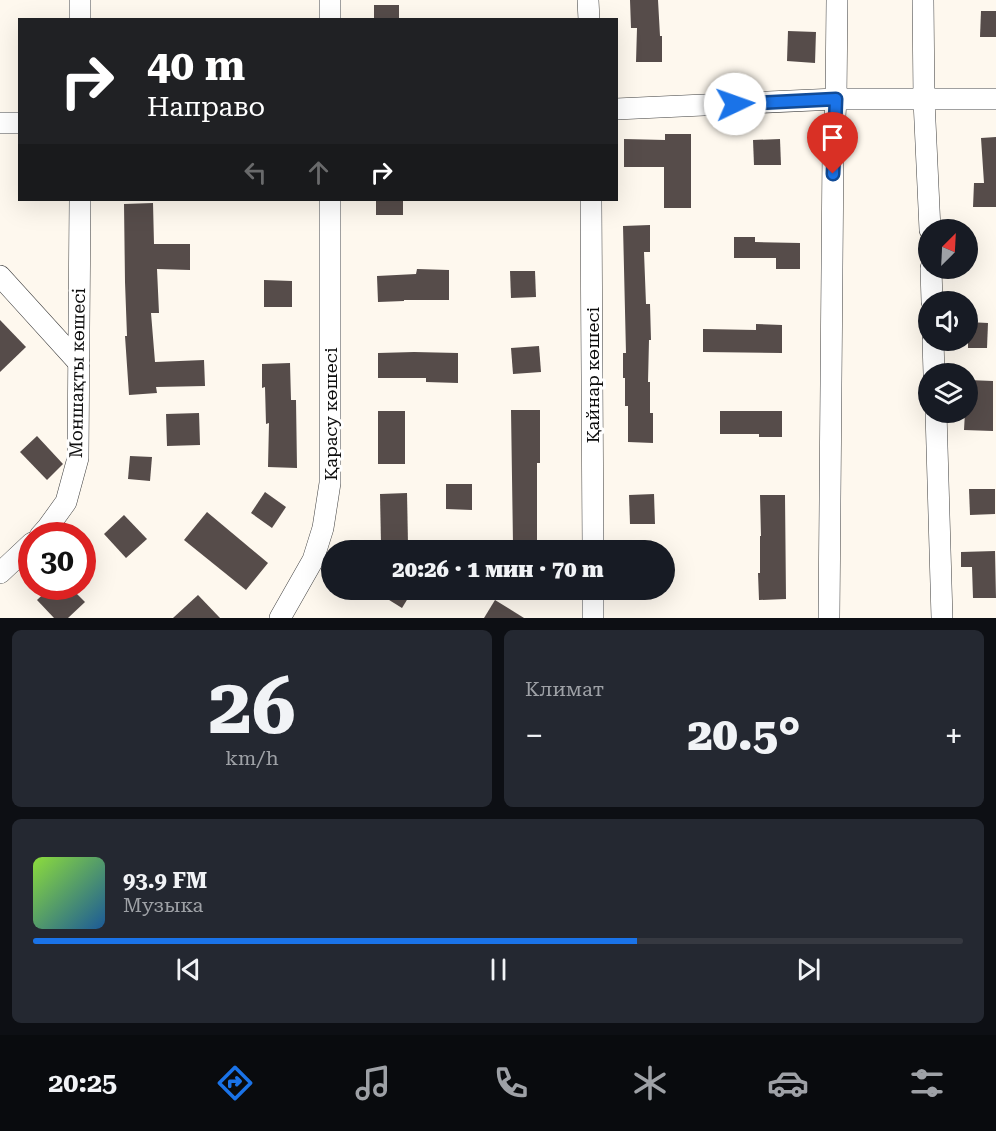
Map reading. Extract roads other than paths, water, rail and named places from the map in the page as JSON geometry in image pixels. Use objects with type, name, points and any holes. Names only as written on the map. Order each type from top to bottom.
[{"type":"street","points":[[80,0],[80,18]]},
{"type":"street","points":[[330,0],[330,18]]},
{"type":"street","points":[[588,0],[589,18]]},
{"type":"street","points":[[829,618],[833,151],[837,0]]},
{"type":"street","points":[[923,0],[924,100],[929,219]]},
{"type":"street","points":[[618,109],[836,99],[996,99]]},
{"type":"street","points":[[0,123],[18,123]]},
{"type":"street","name":"Моншақты көшесі","points":[[52,522],[66,502],[78,458],[80,201]]},
{"type":"street","name":"Қарасу көшесі","points":[[279,618],[313,560],[323,528],[330,483],[330,201]]},
{"type":"street","name":"Қайнар көшесі","points":[[591,201],[593,540]]},
{"type":"street","points":[[0,276],[79,363]]},
{"type":"street","points":[[936,423],[942,618]]},
{"type":"street","points":[[0,573],[18,556]]},
{"type":"street","points":[[593,600],[593,618]]}]
